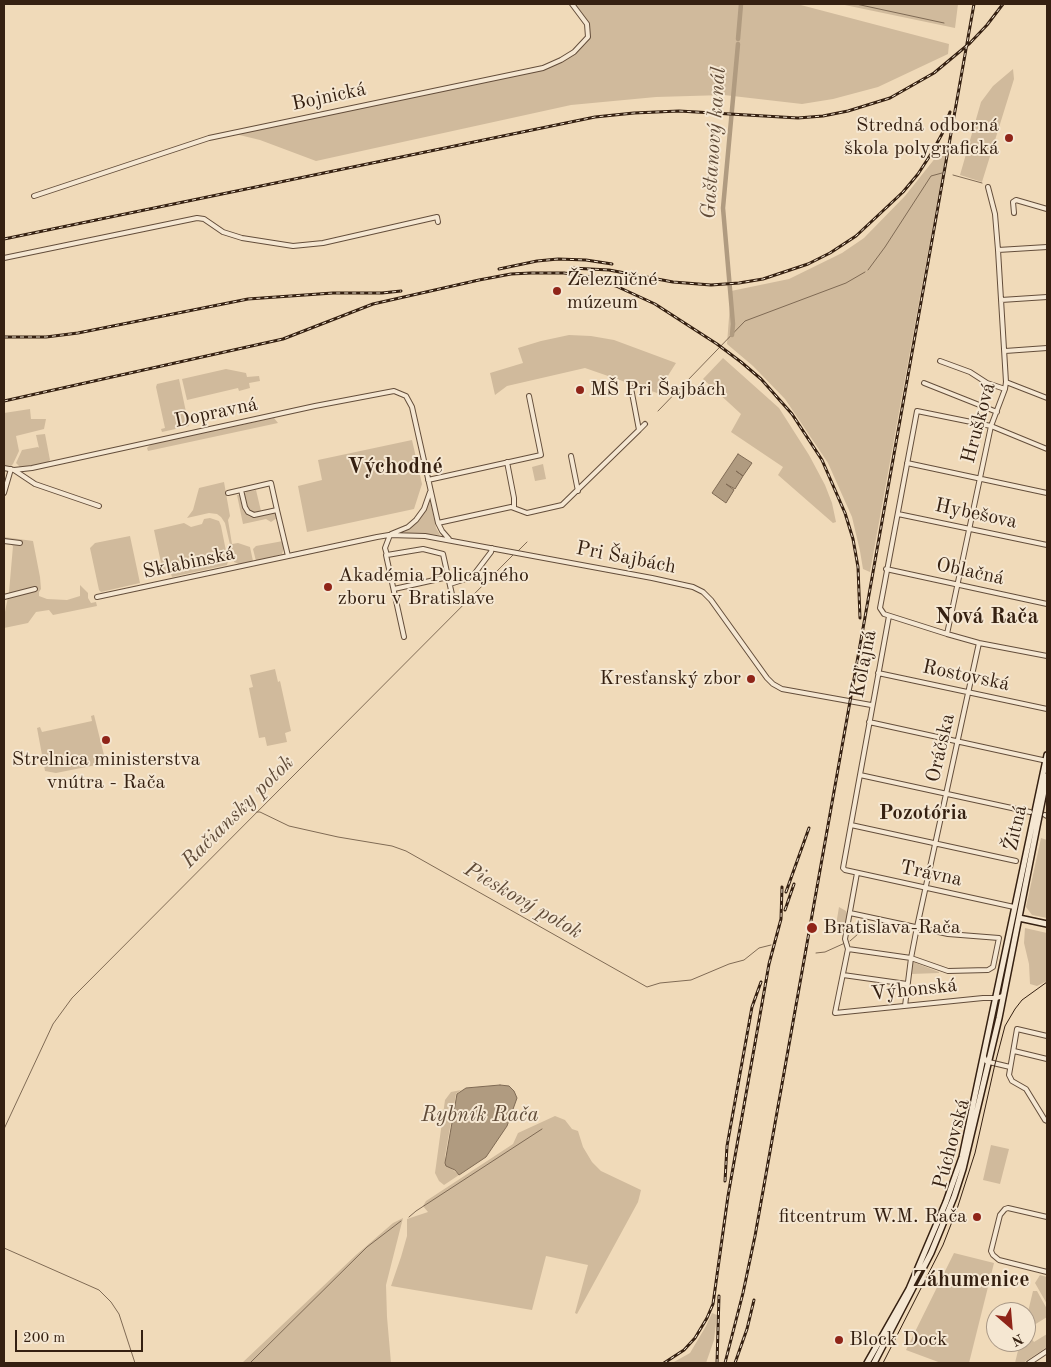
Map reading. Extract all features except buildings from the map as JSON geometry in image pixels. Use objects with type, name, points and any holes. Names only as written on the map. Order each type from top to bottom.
[{"type":"main road","name":"Žitná","points":[[1014,907],[1047,759]]},
{"type":"main road","name":"Žitná","points":[[1019,918],[1047,776]]},
{"type":"main road","points":[[1014,907],[1019,918]]},
{"type":"main road","name":"Púchovská","points":[[867,1363],[909,1289],[946,1202],[962,1157],[1014,907]]},
{"type":"main road","points":[[1011,924],[1019,918],[1047,924]]},
{"type":"main road","name":"Púchovská","points":[[874,1363],[932,1253],[954,1197],[969,1148],[986,1073],[991,1063],[991,1054],[1019,918]]},
{"type":"street","name":"Bojnická","points":[[34,196],[208,138],[543,68],[574,52],[588,37],[587,24],[572,4]]},
{"type":"street","name":"Hrušková","points":[[947,634],[991,426],[1006,382],[995,214],[988,187]]},
{"type":"street","points":[[1014,213],[1013,202],[1016,200],[1047,209]]},
{"type":"street","points":[[4,258],[197,218],[204,219],[223,232],[242,238],[293,246],[323,243],[437,217],[438,222]]},
{"type":"street","points":[[998,250],[1047,247]]},
{"type":"street","points":[[1001,300],[1047,297]]},
{"type":"street","points":[[1005,351],[1047,348]]},
{"type":"street","points":[[940,361],[970,372],[988,383],[1005,389]]},
{"type":"street","points":[[1006,382],[1047,398]]},
{"type":"street","points":[[924,383],[997,412]]},
{"type":"street","points":[[631,388],[639,430]]},
{"type":"street","name":"Dopravná","points":[[12,469],[32,468],[390,391],[406,396],[414,412],[428,480]]},
{"type":"street","points":[[451,540],[442,531],[438,523],[428,480],[541,455],[529,396]]},
{"type":"street","name":"Koľajná","points":[[843,868],[888,616],[883,614],[880,608],[886,569],[917,411],[991,426]]},
{"type":"street","points":[[438,523],[514,507],[527,513],[562,505],[645,424]]},
{"type":"street","points":[[991,426],[1047,449]]},
{"type":"street","points":[[571,456],[578,490]]},
{"type":"street","points":[[507,462],[514,507]]},
{"type":"street","points":[[907,463],[1047,493]]},
{"type":"street","points":[[4,468],[12,469],[35,484],[99,506]]},
{"type":"street","points":[[4,493],[12,469]]},
{"type":"street","points":[[228,493],[271,484],[288,556]]},
{"type":"street","points":[[241,490],[245,508],[248,512],[254,515],[277,510]]},
{"type":"street","points":[[404,636],[385,548],[390,535],[404,529],[416,520],[424,509],[431,490]]},
{"type":"street","name":"Hybešova","points":[[898,514],[1047,545]]},
{"type":"street","name":"Sklabinská","points":[[97,597],[390,535],[424,536],[451,540]]},
{"type":"street","name":"Pri Šajbách","points":[[451,540],[697,588],[711,600],[772,684],[782,689],[872,705]]},
{"type":"street","points":[[4,541],[20,543]]},
{"type":"street","points":[[450,584],[472,578],[492,548]]},
{"type":"street","points":[[386,554],[391,556],[423,549],[444,555],[453,598]]},
{"type":"street","name":"Oblačná","points":[[886,569],[1047,604]]},
{"type":"street","points":[[394,589],[448,577]]},
{"type":"street","points":[[4,597],[35,590]]},
{"type":"street","points":[[888,616],[980,643],[1047,656]]},
{"type":"street","name":"Oráčska","points":[[905,1006],[917,927],[980,643]]},
{"type":"street","name":"Rostovská","points":[[878,673],[1047,709]]},
{"type":"street","points":[[869,722],[958,743],[1047,759]]},
{"type":"street","points":[[860,775],[1030,812]]},
{"type":"street","points":[[851,825],[1016,861]]},
{"type":"street","name":"Trávna","points":[[843,868],[857,873],[1014,907]]},
{"type":"street","points":[[857,873],[845,939],[848,949],[843,975],[908,984]]},
{"type":"street","points":[[848,949],[911,958],[948,972],[988,970],[993,967],[999,938],[948,934],[850,912]]},
{"type":"street","name":"Výhonská","points":[[843,975],[835,1013],[1003,996]]},
{"type":"street","points":[[1047,1036],[1017,1029],[1009,1075],[1012,1081],[1026,1089],[1047,1121]]},
{"type":"street","points":[[1014,1051],[1047,1059]]},
{"type":"street","points":[[984,1057],[986,1061],[991,1063],[1010,1067]]},
{"type":"street","points":[[1047,1217],[1009,1208],[1004,1210],[1000,1214],[991,1251],[993,1256],[999,1260],[1047,1272]]},
{"type":"street","points":[[1029,1363],[1047,1351]]},
{"type":"shaded area","points":[[573,4],[797,4],[949,44],[948,54],[878,87],[833,99],[802,104],[724,95],[656,97],[571,105],[316,161],[260,140],[227,132],[437,92],[553,65],[574,53],[587,41],[588,24]]},
{"type":"shaded area","points":[[840,4],[958,4],[955,28]]},
{"type":"shaded area","points":[[1013,69],[1014,79],[982,182],[960,175],[981,102],[993,86]]},
{"type":"shaded area","points":[[948,142],[870,572],[863,569],[852,517],[828,463],[785,399],[753,366],[727,344],[731,291],[789,279],[842,253],[864,238],[905,196]]},
{"type":"shaded area","points":[[569,335],[614,340],[676,363],[657,393],[585,368],[507,386],[495,395],[490,373],[523,363],[518,348]]},
{"type":"shaded area","points":[[723,358],[779,408],[809,455],[825,485],[832,503],[836,522],[833,523],[778,475],[783,467],[731,432],[741,414],[703,379]]},
{"type":"shaded area","points":[[226,369],[246,373],[247,377],[259,376],[260,381],[249,383],[250,388],[239,391],[238,388],[187,400],[182,379]]},
{"type":"shaded area","points":[[179,379],[189,426],[162,432],[161,429],[165,428],[156,387],[157,384]]},
{"type":"shaded area","points":[[30,409],[31,419],[46,419],[44,429],[16,436],[19,451],[11,466],[4,466],[4,413]]},
{"type":"shaded area","points":[[274,418],[278,423],[148,451],[147,448],[151,444]]},
{"type":"shaded area","points":[[45,434],[50,460],[47,463],[20,467],[16,463],[22,450],[39,448],[36,435]]},
{"type":"shaded area","points":[[412,440],[422,484],[414,509],[307,532],[298,486],[322,480],[318,460]]},
{"type":"shaded area","points":[[543,464],[546,479],[535,481],[532,467]]},
{"type":"shaded area","points":[[224,482],[230,516],[228,520],[232,544],[238,543],[250,547],[253,561],[239,564],[234,562],[225,523],[217,514],[209,513],[187,518],[193,510],[199,488]]},
{"type":"shaded area","points":[[256,490],[261,511],[253,513],[247,508],[244,495],[246,492]]},
{"type":"shaded area","points":[[237,495],[239,495],[243,510],[248,516],[253,518],[275,513],[277,518],[271,522],[266,519],[243,524]]},
{"type":"shaded area","points":[[430,499],[436,528],[440,535],[401,533],[417,522],[425,512]]},
{"type":"shaded area","points":[[210,518],[219,521],[221,526],[228,561],[227,565],[172,577],[170,571],[163,572],[154,530],[184,523],[191,527],[202,524],[204,519]]},
{"type":"shaded area","points":[[130,536],[140,583],[101,592],[90,548],[95,543]]},
{"type":"shaded area","points":[[4,537],[33,541],[40,577],[41,589],[39,596],[47,599],[67,600],[80,596],[80,585],[88,593],[91,603],[96,602],[97,606],[53,615],[49,610],[36,612],[28,623],[4,628],[13,546],[4,540]]},
{"type":"shaded area","points":[[283,541],[284,548],[282,554],[256,561],[253,549],[256,546]]},
{"type":"shaded area","points":[[275,669],[278,682],[280,681],[291,731],[285,733],[287,742],[267,746],[265,737],[259,738],[249,688],[253,687],[250,675]]},
{"type":"shaded area","points":[[94,715],[106,763],[56,773],[45,771],[37,728],[40,727],[42,732],[92,721],[91,716]]},
{"type":"shaded area","points":[[1041,838],[1047,840],[1047,918],[1032,915],[1026,907]]},
{"type":"shaded area","points":[[839,907],[846,911],[847,914],[844,932],[840,932],[836,925]]},
{"type":"shaded area","points":[[1025,928],[1047,933],[1047,981],[1037,986],[1030,984],[1029,964],[1024,943]]},
{"type":"shaded area","points":[[913,962],[939,972],[939,973],[911,974]]},
{"type":"shaded area","points":[[461,1090],[456,1094],[445,1156],[445,1163],[459,1175],[444,1185],[439,1181],[435,1173],[445,1100],[451,1092]]},
{"type":"shaded area","points":[[555,1116],[565,1120],[572,1129],[578,1131],[583,1147],[592,1162],[601,1171],[641,1190],[638,1202],[577,1314],[575,1313],[588,1265],[546,1256],[532,1310],[391,1286],[407,1236],[407,1219],[428,1212],[423,1206],[426,1201],[513,1144],[518,1133]]},
{"type":"shaded area","points":[[991,1145],[1009,1149],[1000,1184],[983,1180]]},
{"type":"shaded area","points":[[403,1218],[386,1285],[391,1363],[242,1363],[356,1255],[393,1223]]},
{"type":"shaded area","points":[[954,1253],[994,1263],[969,1363],[941,1363],[906,1350]]},
{"type":"shaded area","points":[[1040,1275],[1047,1277],[1047,1304],[1035,1283]]},
{"type":"shaded area","points":[[1033,1291],[1037,1291],[1047,1309],[1047,1317],[1036,1324],[1036,1302],[1030,1302]]},
{"type":"shaded area","points":[[712,1313],[717,1315],[714,1340],[706,1363],[672,1363],[690,1353]]},
{"type":"shaded area","points":[[1047,1334],[1047,1347],[1023,1363],[1015,1363],[1018,1352],[1036,1352],[1036,1341]]},
{"type":"water","points":[[738,454],[752,463],[735,489],[726,484],[734,490],[726,503],[712,493]]},
{"type":"water","name":"Rybník Rača","points":[[509,1086],[517,1098],[507,1126],[486,1157],[459,1175],[455,1170],[446,1166],[445,1163],[457,1094],[466,1088]]},
{"type":"waterway","name":"Gaštanový kanál","points":[[738,39],[741,4]]},
{"type":"waterway","points":[[856,4],[944,23]]},
{"type":"waterway","name":"Gaštanový kanál","points":[[732,335],[733,324],[723,208],[738,44]]},
{"type":"waterway","name":"Račiansky potok","points":[[868,270],[931,176],[942,173]]},
{"type":"waterway","name":"Račiansky potok","points":[[953,175],[982,183]]},
{"type":"waterway","name":"Račiansky potok","points":[[658,411],[745,321],[846,283],[865,272]]},
{"type":"waterway","name":"Račiansky potok","points":[[517,552],[527,542]]},
{"type":"waterway","name":"Račiansky potok","points":[[4,1129],[53,1024],[72,998],[514,554]]},
{"type":"waterway","name":"Pieskový potok","points":[[256,812],[260,812],[289,826],[392,846],[406,851],[647,987],[660,983],[691,980],[729,964],[744,960],[759,948],[771,945]]},
{"type":"waterway","name":"Pieskový potok","points":[[850,941],[858,934],[880,923]]},
{"type":"waterway","name":"Pieskový potok","points":[[816,953],[825,952],[845,943]]},
{"type":"waterway","points":[[409,1217],[542,1129]]},
{"type":"waterway","points":[[250,1363],[367,1247],[401,1221]]},
{"type":"waterway","points":[[4,1248],[99,1290],[111,1302],[119,1314],[135,1363]]},
{"type":"tram line","points":[[883,1363],[943,1245],[957,1209],[975,1153],[1005,1026],[1022,1000],[1047,982]]},
{"type":"railway","points":[[725,1363],[755,1236],[974,4]]},
{"type":"railway","points":[[4,239],[595,117],[679,111],[798,118],[848,111],[890,98],[934,73],[970,43],[1003,4]]},
{"type":"railway","points":[[571,268],[609,270],[673,282],[711,285],[763,279],[808,264],[830,253],[856,236],[903,192],[931,154],[942,134],[950,112]]},
{"type":"railway","points":[[499,269],[537,261],[558,259],[586,260],[612,264]]},
{"type":"railway","points":[[4,401],[283,339],[373,304],[479,280],[511,274],[531,273],[564,273],[591,277],[655,304],[717,344],[761,379],[792,414],[822,460],[845,513],[853,539],[858,567],[860,618]]},
{"type":"railway","points":[[4,337],[46,337],[78,333],[248,299],[333,293],[401,291]]},
{"type":"railway","points":[[786,892],[809,828]]},
{"type":"railway","points":[[785,910],[794,884]]},
{"type":"railway","points":[[664,1363],[684,1350],[695,1338],[713,1304],[728,1196],[769,964],[781,919],[782,887]]},
{"type":"railway","points":[[725,1181],[727,1146],[752,1007],[761,982]]},
{"type":"railway","points":[[717,1363],[719,1296]]},
{"type":"railway","points":[[735,1363],[747,1329],[754,1300]]},
{"type":"place","name":"Stredná odborná škola polygrafická","points":[[1009,138]]},
{"type":"place","name":"Železničné múzeum","points":[[557,291]]},
{"type":"place","name":"MŠ Pri Šajbách","points":[[580,390]]},
{"type":"place","name":"Akadémia Policajného zboru v Bratislave","points":[[328,587]]},
{"type":"place","name":"Kresťanský zbor","points":[[751,679]]},
{"type":"place","name":"Strelnica ministerstva vnútra - Rača","points":[[106,740]]},
{"type":"place","name":"Bratislava-Rača","points":[[812,928]]},
{"type":"place","name":"fitcentrum W.M. Rača","points":[[977,1217]]},
{"type":"place","name":"Block Dock","points":[[839,1340]]},
{"type":"district","name":"Východné","points":[[395,467]]},
{"type":"district","name":"Nová Rača","points":[[987,617]]},
{"type":"district","name":"Pozotória","points":[[923,813]]},
{"type":"district","name":"Záhumenice","points":[[971,1280]]}]
